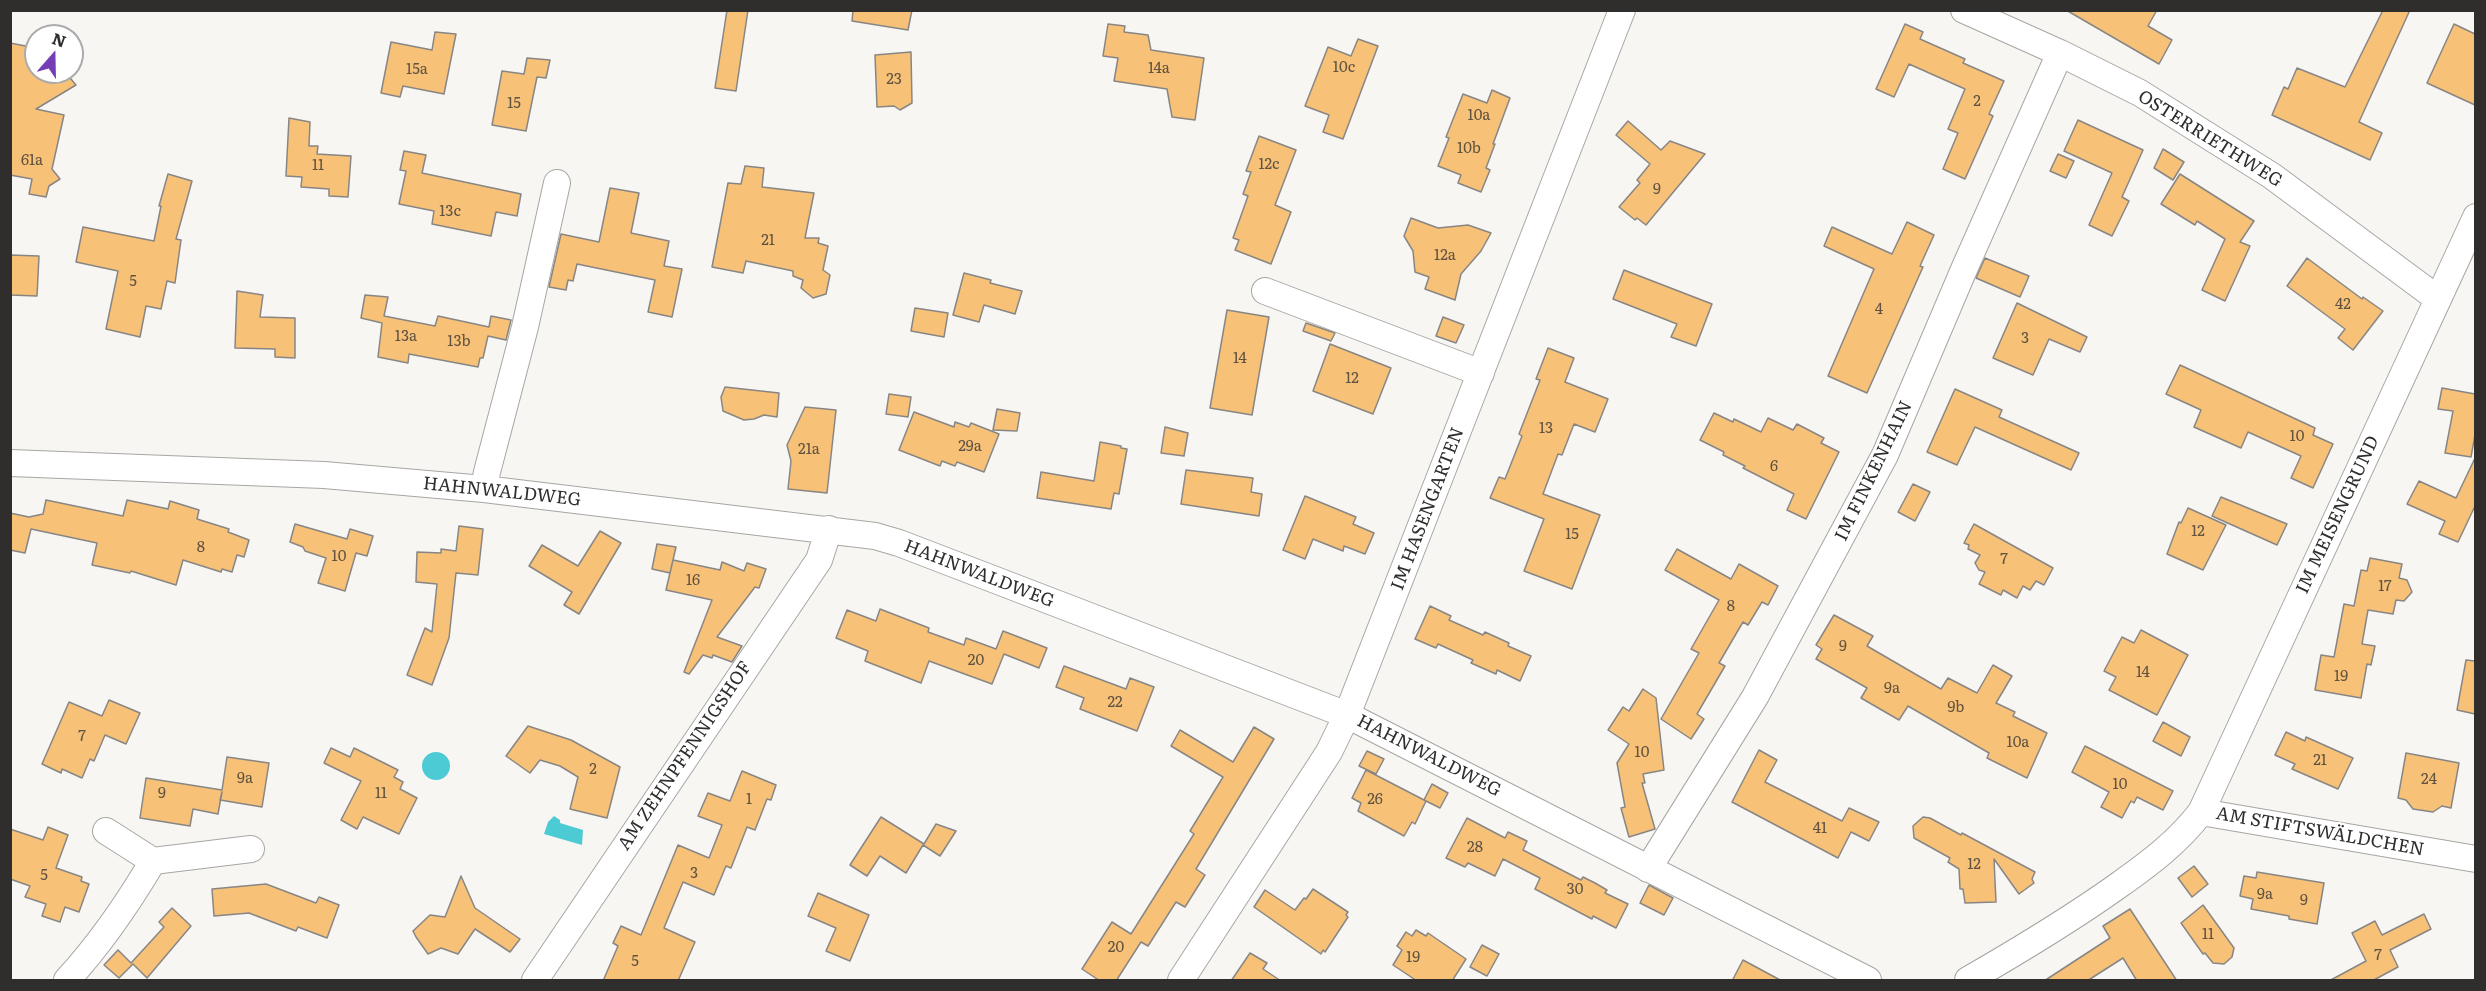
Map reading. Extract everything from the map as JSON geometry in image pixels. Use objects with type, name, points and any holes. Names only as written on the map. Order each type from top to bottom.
[{"type":"street","name":"IM HASENGARTEN","points":[[1181,981],[1329,752],[1347,715],[1622,10]]},
{"type":"street","name":"OSTERRIETHWEG","points":[[1964,10],[2060,53],[2140,93],[2272,176],[2438,299]]},
{"type":"street","name":"IM FINKENHAIN","points":[[1648,868],[1755,696],[1885,455],[2060,53]]},
{"type":"street","points":[[484,489],[525,327],[557,183]]},
{"type":"street","name":"IM MEISENGRUND","points":[[2201,812],[2475,217]]},
{"type":"street","points":[[1265,291],[1481,373]]},
{"type":"street","name":"HAHNWALDWEG","points":[[10,463],[324,475],[484,489],[875,536],[899,543],[1347,715],[1868,981]]},
{"type":"street","name":"AM ZEHNPFENNIGSHOF","points":[[535,981],[819,560],[829,529]]},
{"type":"street","name":"AM STIFTSWÄLDCHEN","points":[[1968,981],[2066,923],[2155,859],[2187,831],[2201,812],[2475,860]]},
{"type":"street","points":[[106,831],[153,861],[251,849]]},
{"type":"street","points":[[67,981],[121,916],[153,861]]},
{"type":"water","points":[[436,752],[446,756],[450,766],[446,776],[436,780],[426,776],[422,766],[426,756]]},
{"type":"water","points":[[554,816],[560,820],[560,823],[583,830],[582,845],[544,834],[548,822]]},
{"type":"building","points":[[727,10],[748,10],[736,91],[715,88]]},
{"type":"building","points":[[853,10],[912,10],[908,30],[852,21]]},
{"type":"building","points":[[2066,10],[2157,10],[2148,26],[2172,40],[2159,64]]},
{"type":"building","points":[[2383,10],[2410,10],[2359,122],[2382,133],[2370,160],[2272,115],[2284,87],[2288,89],[2297,68],[2345,87]]},
{"type":"building","points":[[1108,24],[1125,26],[1124,32],[1148,35],[1151,50],[1204,58],[1195,120],[1172,117],[1167,89],[1114,81],[1118,58],[1103,56]]},
{"type":"building","points":[[1905,24],[1923,32],[1920,39],[1965,59],[1963,63],[2004,81],[1989,114],[1993,116],[1965,179],[1943,169],[1958,133],[1948,129],[1965,89],[1909,64],[1894,97],[1876,89]]},
{"type":"building","points":[[2454,24],[2475,34],[2475,105],[2427,83]]},
{"type":"building","points":[[435,32],[456,34],[444,94],[403,86],[400,97],[381,93],[391,42],[432,50]]},
{"type":"building","points":[[1358,39],[1378,46],[1343,139],[1323,132],[1329,115],[1305,106],[1328,47],[1351,56]]},
{"type":"building","points":[[10,43],[24,46],[24,84],[76,85],[36,109],[64,115],[52,169],[60,179],[49,186],[46,197],[29,194],[32,179],[10,175]]},
{"type":"building","points":[[911,52],[912,103],[900,110],[894,106],[877,107],[875,55]]},
{"type":"building","points":[[527,58],[550,60],[546,78],[537,77],[526,131],[492,125],[502,71],[524,74]]},
{"type":"building","points":[[1492,90],[1510,98],[1493,144],[1495,144],[1486,168],[1490,170],[1481,192],[1458,183],[1461,175],[1438,166],[1449,138],[1446,137],[1463,94],[1487,103]]},
{"type":"building","points":[[289,118],[310,122],[309,146],[318,146],[317,154],[351,156],[348,197],[329,196],[329,189],[301,187],[302,177],[286,176]]},
{"type":"building","points":[[2078,120],[2143,150],[2122,197],[2129,201],[2112,236],[2089,225],[2112,173],[2064,151]]},
{"type":"building","points":[[1628,121],[1661,150],[1670,141],[1705,154],[1646,225],[1637,218],[1635,220],[1619,207],[1640,183],[1637,180],[1650,164],[1616,135]]},
{"type":"building","points":[[1259,136],[1296,150],[1275,205],[1291,212],[1271,264],[1235,250],[1239,240],[1233,238],[1248,196],[1243,194],[1251,172],[1246,171]]},
{"type":"building","points":[[2163,149],[2184,162],[2173,180],[2154,168]]},
{"type":"building","points":[[404,151],[426,155],[422,173],[521,194],[517,216],[496,212],[491,236],[432,224],[434,211],[399,204],[406,171],[400,170]]},
{"type":"building","points":[[2058,154],[2074,161],[2066,178],[2050,171]]},
{"type":"building","points":[[745,166],[764,168],[762,187],[814,193],[805,238],[819,238],[818,243],[828,246],[823,270],[830,275],[826,294],[813,298],[801,288],[803,280],[793,276],[793,271],[746,261],[743,273],[712,267],[728,183],[741,184]]},
{"type":"building","points":[[168,174],[192,181],[176,239],[181,240],[175,283],[167,281],[161,309],[146,306],[140,337],[106,329],[118,271],[76,262],[83,227],[154,241],[161,206],[159,206]]},
{"type":"building","points":[[2180,174],[2254,221],[2240,242],[2250,246],[2225,301],[2202,290],[2225,239],[2197,221],[2195,225],[2161,204]]},
{"type":"building","points":[[610,188],[639,193],[631,233],[669,241],[664,266],[682,269],[672,317],[648,312],[655,280],[577,264],[573,281],[568,280],[566,290],[549,287],[561,234],[599,242]]},
{"type":"building","points":[[1411,218],[1438,228],[1468,225],[1491,233],[1481,251],[1461,274],[1455,300],[1425,289],[1429,277],[1415,272],[1413,251],[1404,236]]},
{"type":"building","points":[[1907,222],[1934,235],[1920,266],[1923,267],[1867,393],[1828,376],[1874,269],[1824,246],[1832,227],[1892,254]]},
{"type":"building","points":[[10,255],[39,256],[37,296],[10,295]]},
{"type":"building","points":[[1985,258],[2029,276],[2020,297],[1976,278]]},
{"type":"building","points":[[2307,258],[2362,299],[2363,297],[2383,311],[2353,350],[2338,338],[2345,329],[2287,286]]},
{"type":"building","points":[[1624,270],[1712,304],[1696,346],[1671,337],[1677,324],[1613,299]]},
{"type":"building","points":[[964,273],[991,280],[990,283],[1022,291],[1015,314],[984,305],[979,322],[953,315]]},
{"type":"building","points":[[237,291],[263,295],[260,317],[295,318],[295,358],[275,357],[275,349],[235,348]]},
{"type":"building","points":[[365,295],[388,297],[384,316],[435,326],[438,316],[489,327],[491,316],[511,320],[506,340],[488,336],[483,358],[480,358],[478,367],[409,354],[408,363],[378,357],[382,323],[361,318]]},
{"type":"building","points":[[2017,303],[2087,337],[2080,352],[2049,339],[2033,375],[1993,358]]},
{"type":"building","points":[[915,308],[948,313],[944,337],[911,331]]},
{"type":"building","points":[[1227,310],[1269,317],[1252,415],[1210,408]]},
{"type":"building","points":[[1443,317],[1464,325],[1456,343],[1436,336]]},
{"type":"building","points":[[1306,323],[1335,333],[1331,341],[1303,331]]},
{"type":"building","points":[[1330,344],[1391,368],[1373,414],[1313,391]]},
{"type":"building","points":[[1548,348],[1574,358],[1565,382],[1608,399],[1595,432],[1574,424],[1562,455],[1558,454],[1543,494],[1600,515],[1572,589],[1524,571],[1544,519],[1490,498],[1499,477],[1505,479],[1522,436],[1519,434],[1540,380],[1536,379]]},
{"type":"building","points":[[2180,365],[2315,428],[2313,435],[2333,444],[2313,488],[2291,478],[2301,456],[2248,432],[2241,448],[2194,427],[2201,410],[2166,394]]},
{"type":"building","points":[[725,387],[779,393],[777,417],[764,415],[744,420],[723,411],[721,397]]},
{"type":"building","points":[[2442,388],[2475,394],[2475,435],[2471,457],[2445,453],[2453,411],[2438,409]]},
{"type":"building","points":[[1955,389],[2002,410],[1999,417],[2079,453],[2071,470],[1975,427],[1957,465],[1927,452]]},
{"type":"building","points":[[889,394],[911,397],[908,417],[886,414]]},
{"type":"building","points":[[805,407],[836,410],[827,493],[788,489],[791,461],[787,445]]},
{"type":"building","points":[[997,409],[1020,413],[1017,431],[993,430]]},
{"type":"building","points":[[914,412],[954,427],[955,422],[969,427],[971,423],[999,434],[984,472],[957,462],[955,466],[942,461],[940,466],[899,450]]},
{"type":"building","points":[[1714,413],[1733,422],[1734,419],[1761,432],[1768,418],[1793,430],[1797,424],[1824,438],[1821,443],[1839,452],[1806,519],[1787,510],[1794,494],[1743,468],[1745,466],[1723,455],[1724,452],[1700,440]]},
{"type":"building","points":[[1165,427],[1188,433],[1184,456],[1161,453]]},
{"type":"building","points":[[1100,442],[1127,449],[1119,494],[1114,493],[1111,509],[1037,498],[1041,472],[1094,481]]},
{"type":"building","points":[[2475,458],[2475,506],[2458,542],[2439,534],[2445,521],[2407,504],[2419,481],[2456,498]]},
{"type":"building","points":[[1186,470],[1253,478],[1251,492],[1262,494],[1259,516],[1181,504]]},
{"type":"building","points":[[1913,484],[1930,492],[1915,521],[1898,512]]},
{"type":"building","points":[[1305,496],[1356,517],[1353,524],[1374,533],[1365,554],[1344,546],[1343,551],[1313,539],[1305,559],[1283,550]]},
{"type":"building","points":[[2221,497],[2287,524],[2277,545],[2212,516]]},
{"type":"building","points":[[46,500],[123,516],[127,500],[168,509],[170,501],[199,510],[197,519],[229,529],[228,532],[249,540],[244,557],[237,555],[232,572],[222,569],[221,572],[183,560],[176,585],[131,571],[130,573],[92,565],[97,543],[31,529],[25,553],[10,550],[10,513],[29,517],[43,514]]},
{"type":"building","points":[[2188,508],[2226,525],[2203,570],[2167,554],[2179,522],[2181,523]]},
{"type":"building","points":[[295,524],[347,539],[350,529],[373,536],[367,556],[356,553],[345,591],[318,583],[326,558],[305,551],[303,547],[290,542]]},
{"type":"building","points":[[1974,524],[2053,568],[2044,585],[2036,581],[2030,590],[2023,586],[2017,598],[2003,590],[2001,595],[1979,584],[1985,572],[1979,570],[1975,563],[1980,555],[1968,549],[1969,545],[1964,543]]},
{"type":"building","points":[[459,526],[483,529],[478,575],[456,573],[449,638],[432,685],[407,675],[425,628],[432,632],[437,584],[416,582],[417,552],[441,553],[441,549],[456,551]]},
{"type":"building","points":[[600,531],[621,543],[579,614],[564,605],[572,592],[529,566],[542,545],[578,566]]},
{"type":"building","points":[[657,544],[676,547],[670,573],[652,569]]},
{"type":"building","points":[[1677,549],[1731,579],[1739,564],[1778,586],[1768,605],[1762,602],[1748,625],[1743,622],[1719,663],[1725,666],[1697,714],[1704,719],[1691,739],[1661,719],[1699,653],[1691,649],[1719,600],[1665,570]]},
{"type":"building","points":[[2370,558],[2402,564],[2399,578],[2407,580],[2412,592],[2404,601],[2396,600],[2393,614],[2368,610],[2362,644],[2375,646],[2371,665],[2367,664],[2361,698],[2315,690],[2321,655],[2334,657],[2344,604],[2354,606],[2361,570],[2367,571]]},
{"type":"building","points":[[673,560],[720,570],[722,562],[744,571],[747,563],[766,569],[759,588],[755,587],[717,637],[742,646],[732,662],[713,655],[712,658],[703,655],[689,674],[684,672],[712,600],[666,590]]},
{"type":"building","points":[[1430,606],[1451,616],[1449,620],[1483,635],[1485,632],[1531,656],[1520,681],[1497,670],[1496,674],[1471,663],[1473,660],[1438,644],[1436,648],[1415,639]]},
{"type":"building","points":[[880,609],[929,628],[928,632],[964,645],[966,638],[996,649],[1003,631],[1047,648],[1039,668],[1004,654],[992,684],[929,661],[921,683],[865,661],[868,651],[836,638],[847,610],[876,621]]},
{"type":"building","points":[[1834,615],[1873,636],[1867,646],[1941,689],[1948,678],[1977,693],[1993,665],[2012,676],[1996,703],[2015,712],[2013,716],[2047,733],[2027,778],[1987,758],[1989,753],[1908,706],[1899,720],[1861,698],[1867,688],[1816,659],[1822,649],[1816,645]]},
{"type":"building","points":[[2141,630],[2188,655],[2157,715],[2109,690],[2116,677],[2104,671],[2122,637],[2134,643]]},
{"type":"building","points":[[2466,660],[2475,661],[2475,714],[2457,710]]},
{"type":"building","points":[[1064,666],[1126,689],[1130,678],[1154,687],[1137,731],[1080,709],[1084,698],[1056,687]]},
{"type":"building","points":[[1643,689],[1656,698],[1664,770],[1643,774],[1645,783],[1642,783],[1655,829],[1629,837],[1621,808],[1625,807],[1617,763],[1629,744],[1608,730],[1623,707],[1629,711]]},
{"type":"building","points":[[109,700],[140,713],[126,744],[105,735],[94,761],[90,759],[82,778],[62,769],[61,773],[42,764],[69,702],[102,716]]},
{"type":"building","points":[[2163,722],[2190,737],[2181,756],[2153,741]]},
{"type":"building","points":[[528,726],[571,740],[620,767],[607,818],[570,809],[578,777],[560,766],[540,760],[530,773],[506,756]]},
{"type":"building","points":[[1254,727],[1274,739],[1196,869],[1205,875],[1185,907],[1176,902],[1148,946],[1141,942],[1116,981],[1100,981],[1082,969],[1112,922],[1131,934],[1194,834],[1190,831],[1223,777],[1171,746],[1180,730],[1233,762]]},
{"type":"building","points":[[2286,732],[2305,741],[2306,737],[2353,758],[2338,789],[2292,769],[2295,764],[2275,755]]},
{"type":"building","points":[[2085,746],[2173,791],[2163,810],[2137,797],[2134,803],[2131,801],[2122,818],[2101,807],[2109,792],[2072,772]]},
{"type":"building","points":[[331,748],[350,757],[354,748],[398,770],[394,777],[403,782],[400,789],[417,798],[399,834],[363,817],[357,829],[341,820],[361,781],[324,763]]},
{"type":"building","points":[[1759,750],[1777,760],[1765,782],[1842,821],[1849,808],[1879,822],[1869,841],[1851,832],[1838,858],[1732,802]]},
{"type":"building","points":[[1367,751],[1384,759],[1376,774],[1359,766]]},
{"type":"building","points":[[2406,753],[2459,763],[2451,808],[2442,806],[2433,812],[2413,809],[2406,800],[2398,798]]},
{"type":"building","points":[[227,757],[269,763],[262,807],[221,800],[218,814],[193,809],[190,826],[140,818],[146,778],[222,790]]},
{"type":"building","points":[[1366,770],[1426,801],[1415,824],[1412,822],[1404,836],[1358,811],[1361,803],[1352,798]]},
{"type":"building","points":[[742,771],[776,785],[771,800],[767,799],[755,830],[747,827],[731,868],[726,866],[714,895],[683,882],[664,928],[695,942],[678,981],[603,981],[618,946],[613,943],[621,926],[641,935],[678,845],[709,858],[722,825],[698,816],[708,793],[730,801]]},
{"type":"building","points":[[1432,784],[1448,793],[1440,808],[1424,800]]},
{"type":"building","points":[[881,817],[924,844],[936,824],[956,831],[940,856],[923,845],[906,873],[880,856],[867,876],[850,865]]},
{"type":"building","points":[[1923,817],[1930,818],[1961,835],[1962,833],[2035,872],[2032,879],[2034,883],[2019,894],[1994,859],[1996,902],[1965,903],[1963,889],[1960,889],[1959,869],[1948,862],[1950,858],[1914,838],[1913,826]]},
{"type":"building","points":[[1467,818],[1505,838],[1508,832],[1527,841],[1523,850],[1581,880],[1583,877],[1595,883],[1607,890],[1605,893],[1628,904],[1616,928],[1593,916],[1592,919],[1535,889],[1540,878],[1503,859],[1495,876],[1468,863],[1465,867],[1446,858]]},
{"type":"building","points":[[48,827],[68,835],[56,868],[82,877],[81,881],[89,884],[79,912],[65,907],[60,922],[42,916],[46,904],[25,897],[30,886],[10,879],[10,829],[43,840]]},
{"type":"building","points":[[2194,866],[2208,884],[2192,897],[2178,878]]},
{"type":"building","points":[[2257,872],[2324,883],[2317,924],[2251,909],[2253,899],[2240,896],[2244,876],[2256,878]]},
{"type":"building","points":[[461,876],[475,908],[520,939],[510,952],[475,929],[458,954],[441,948],[428,954],[416,937],[413,931],[430,915],[445,917]]},
{"type":"building","points":[[266,884],[316,903],[319,897],[339,905],[327,938],[298,927],[296,931],[249,913],[214,916],[212,889]]},
{"type":"building","points":[[1649,885],[1673,898],[1664,915],[1640,903]]},
{"type":"building","points":[[1313,889],[1348,912],[1346,915],[1348,917],[1325,952],[1323,950],[1321,954],[1254,907],[1265,890],[1295,910]]},
{"type":"building","points":[[818,893],[869,915],[850,961],[826,951],[836,928],[808,916]]},
{"type":"building","points":[[2203,905],[2234,948],[2232,957],[2224,964],[2213,963],[2205,953],[2203,954],[2181,923]]},
{"type":"building","points":[[172,908],[191,926],[147,978],[133,964],[119,978],[104,965],[118,950],[131,963],[164,927],[159,922]]},
{"type":"building","points":[[2130,909],[2177,981],[2137,981],[2123,958],[2087,981],[2044,981],[2110,938],[2103,926]]},
{"type":"building","points":[[2424,914],[2431,929],[2390,950],[2398,967],[2372,981],[2329,981],[2366,961],[2352,933],[2375,921],[2382,935]]},
{"type":"building","points":[[1416,930],[1426,936],[1428,933],[1466,959],[1452,981],[1417,981],[1393,965],[1402,950],[1397,946],[1406,932],[1412,936]]},
{"type":"building","points":[[1482,945],[1499,954],[1487,976],[1470,967]]},
{"type":"building","points":[[1250,953],[1267,963],[1263,969],[1281,981],[1231,981]]},
{"type":"building","points":[[1743,960],[1782,981],[1732,981]]}]
